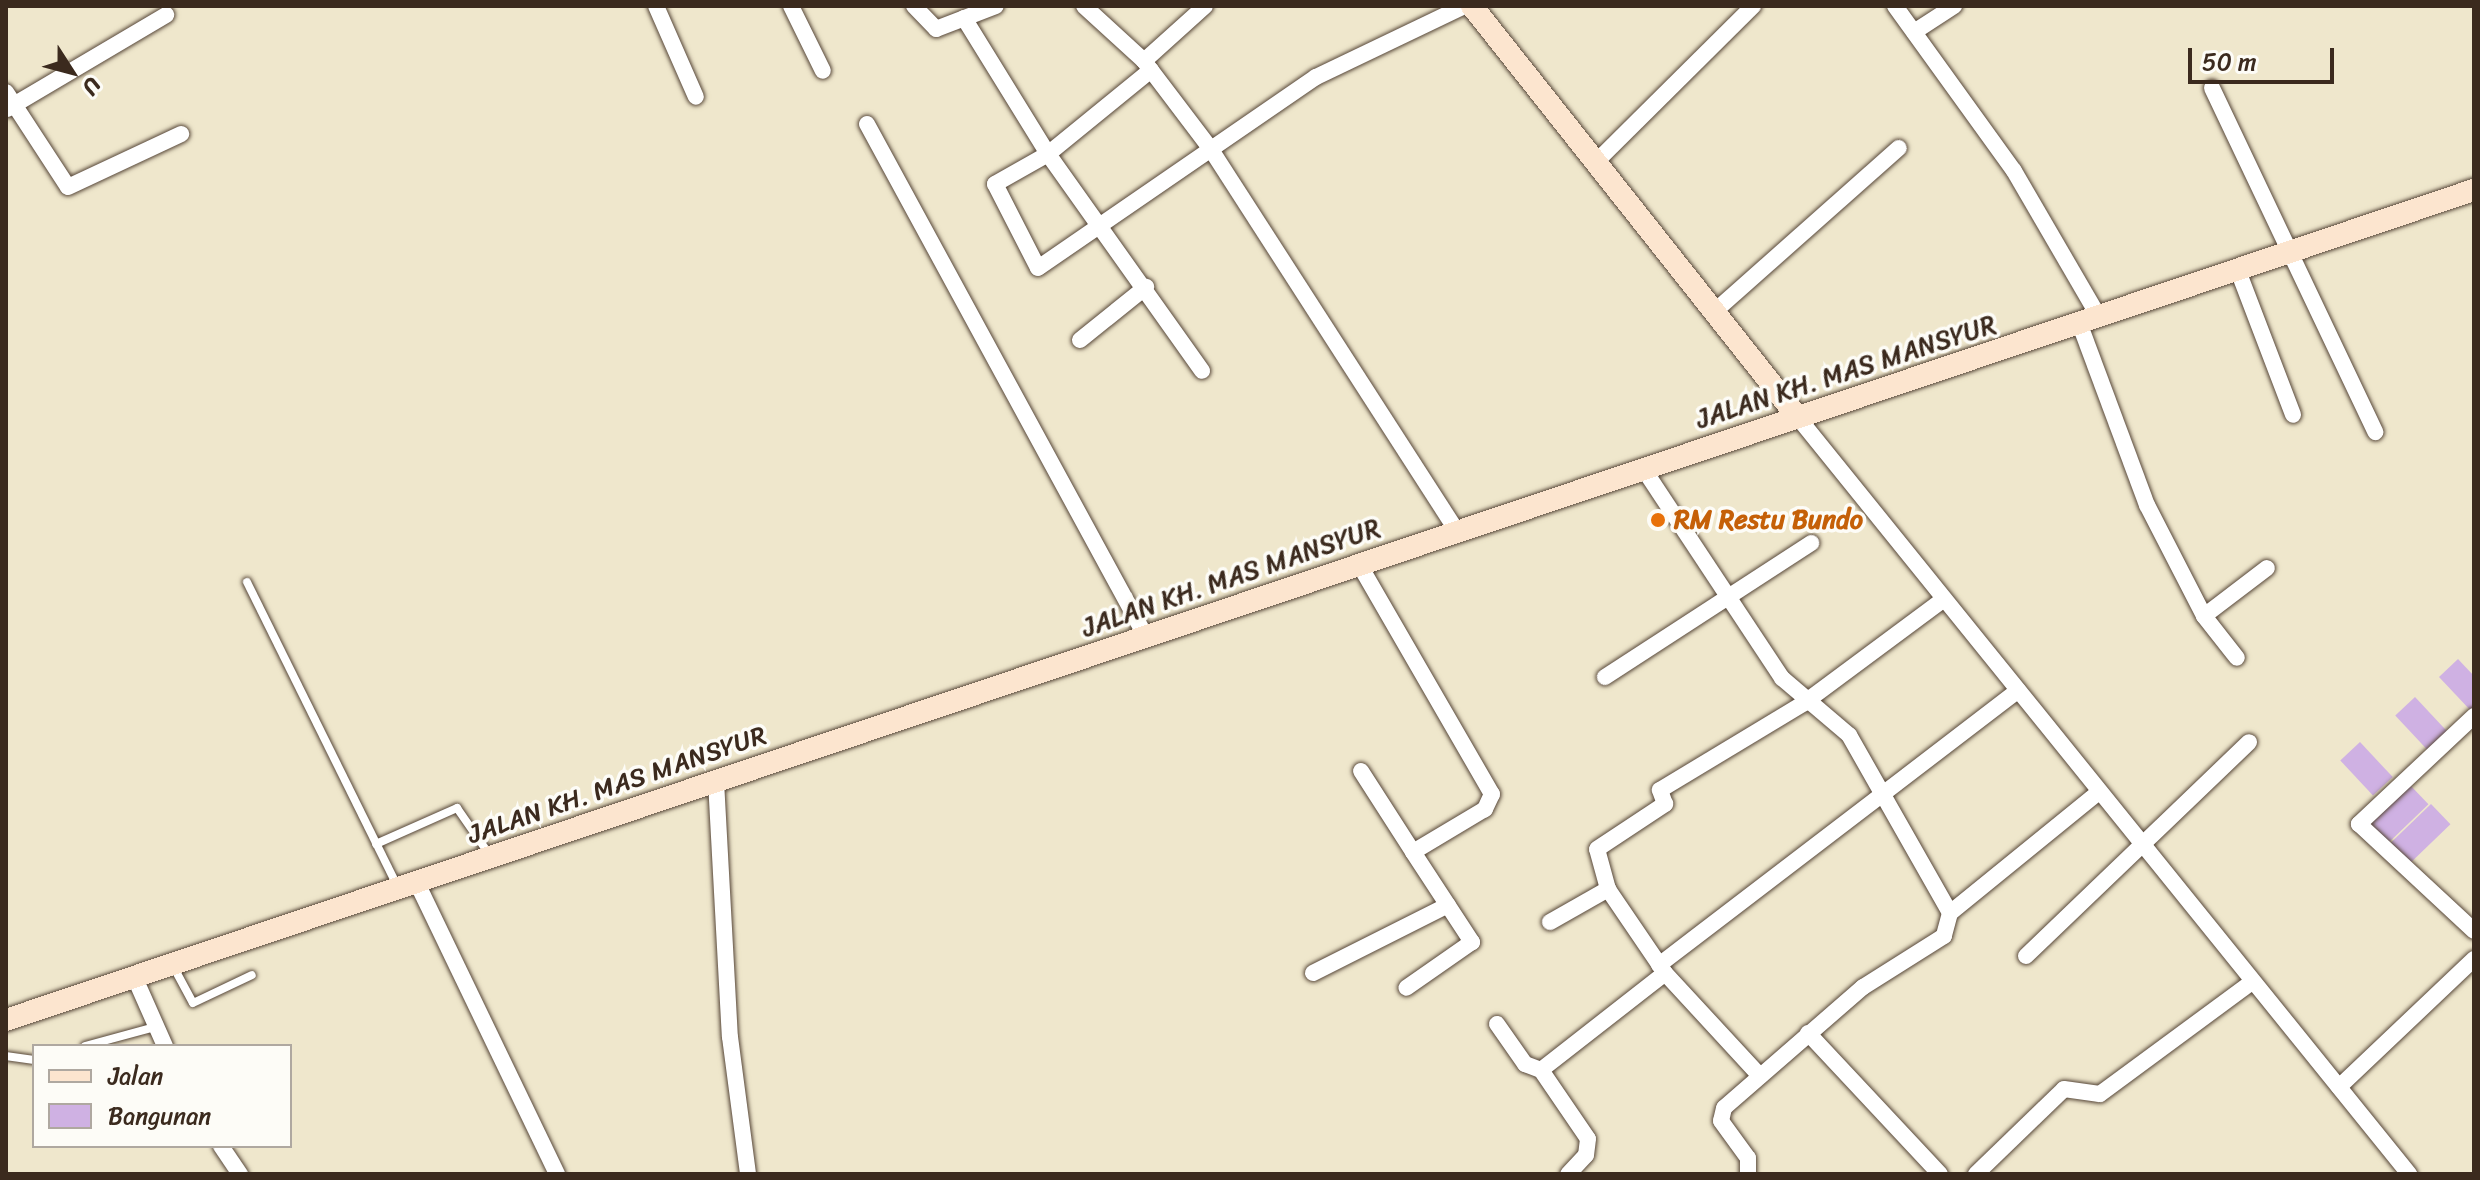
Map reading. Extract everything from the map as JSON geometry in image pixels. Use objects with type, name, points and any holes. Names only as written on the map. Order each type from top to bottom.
[{"type":"street","points":[[656,6],[696,97]]},
{"type":"street","points":[[791,6],[823,71]]},
{"type":"street","points":[[914,6],[929,27],[996,6]]},
{"type":"street","points":[[1084,6],[1147,65],[1210,148],[1457,531]]},
{"type":"street","points":[[1205,6],[1147,65],[1048,154],[994,188],[1034,262],[1044,268],[1210,148],[1316,77],[1464,6]]},
{"type":"street","points":[[1472,6],[1796,415],[2099,792],[2144,841],[2252,982],[2409,1174]]},
{"type":"street","points":[[1597,161],[1753,6]]},
{"type":"street","points":[[1895,6],[2014,171],[2090,321],[2135,478],[2204,616],[2237,658]]},
{"type":"street","points":[[1914,32],[1954,6]]},
{"type":"street","points":[[166,15],[8,102],[68,187],[181,134]]},
{"type":"street","points":[[964,18],[1048,154],[1146,287],[1202,371]]},
{"type":"street","points":[[2212,88],[2294,248],[2375,432]]},
{"type":"street","points":[[867,124],[1146,637]]},
{"type":"street","points":[[1714,312],[1899,148]]},
{"type":"street","name":"JALAN KH. MAS MANSYUR","points":[[6,1020],[1796,415],[2090,321],[2294,248],[2474,190]]},
{"type":"street","points":[[2237,268],[2293,415]]},
{"type":"street","points":[[1080,340],[1146,287]]},
{"type":"street","points":[[1643,468],[1726,597],[1804,703],[1844,728],[1950,913]]},
{"type":"street","points":[[1605,677],[1811,543]]},
{"type":"street","points":[[1359,564],[1492,794],[1485,809],[1413,852]]},
{"type":"street","points":[[2204,616],[2267,568]]},
{"type":"street","points":[[1760,1076],[1662,969],[1608,889],[1595,859],[1600,845],[1665,804],[1660,790],[1804,703],[1944,599]]},
{"type":"street","points":[[1541,1070],[1662,969],[2018,691]]},
{"type":"street","points":[[2474,716],[2359,824],[2474,931]]},
{"type":"street","points":[[2026,956],[2249,742]]},
{"type":"street","points":[[1361,771],[1471,946],[1406,988]]},
{"type":"street","points":[[716,781],[730,1037],[748,1174]]},
{"type":"street","points":[[1748,1174],[1748,1158],[1721,1116],[1760,1076],[1863,987],[1944,936],[1950,913],[2099,792]]},
{"type":"street","points":[[408,886],[557,1174]]},
{"type":"street","points":[[1550,922],[1608,889]]},
{"type":"street","points":[[1313,973],[1448,905]]},
{"type":"street","points":[[2339,1087],[2474,959]]},
{"type":"street","points":[[134,976],[164,1044]]},
{"type":"street","points":[[1976,1174],[2064,1089],[2100,1094],[2252,982]]},
{"type":"street","points":[[1497,1024],[1527,1067],[1541,1070],[1588,1139],[1586,1155],[1568,1174]]},
{"type":"street","points":[[1808,1033],[1940,1174]]},
{"type":"street","points":[[222,1148],[240,1174]]},
{"type":"lane","points":[[247,582],[376,844],[408,886]]},
{"type":"lane","points":[[376,844],[457,808],[491,857]]},
{"type":"lane","points":[[171,964],[193,1003],[252,975]]},
{"type":"lane","points":[[92,1044],[155,1027]]},
{"type":"lane","points":[[6,1056],[32,1060]]},
{"type":"building","points":[[2458,659],[2474,676],[2472,712],[2439,677]]},
{"type":"building","points":[[2415,697],[2448,732],[2428,751],[2395,715]]},
{"type":"building","points":[[2360,742],[2393,777],[2373,796],[2340,760]]},
{"type":"building","points":[[2409,784],[2428,804],[2387,844],[2368,824]]},
{"type":"building","points":[[2431,804],[2450,824],[2409,864],[2390,844]]},
{"type":"place","name":"RM Restu Bundo","points":[[1658,520]]}]
